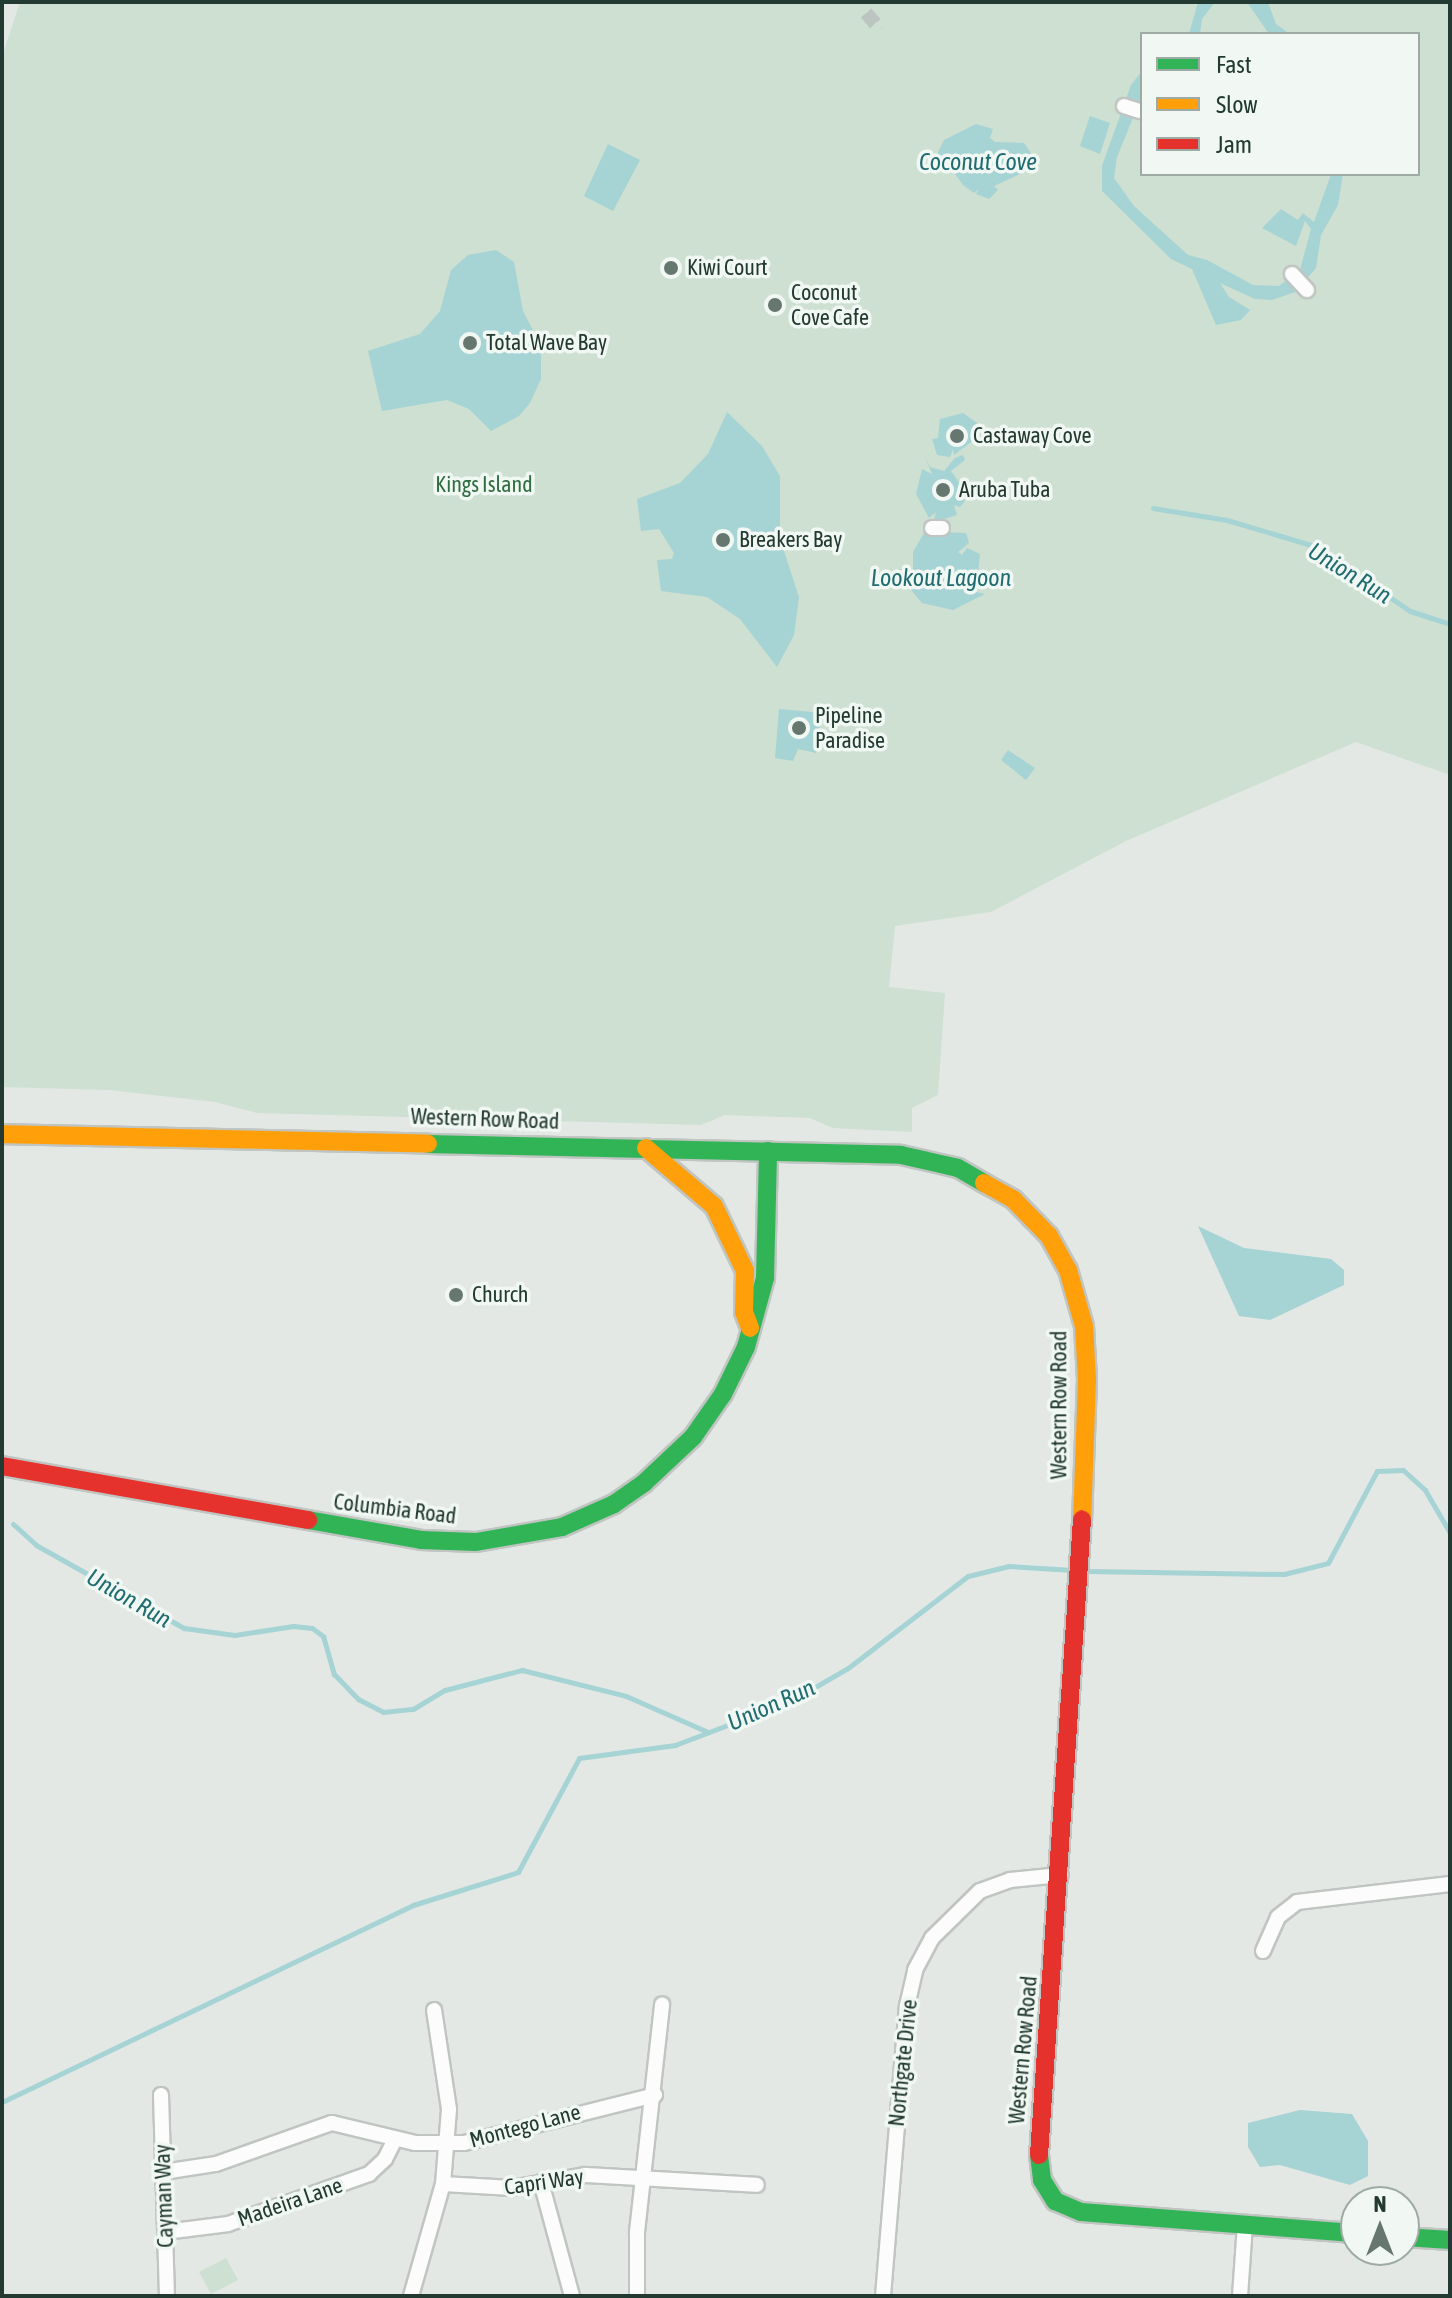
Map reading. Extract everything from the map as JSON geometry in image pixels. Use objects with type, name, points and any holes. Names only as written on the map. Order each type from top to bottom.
[{"type":"street","points":[[1124,106],[1139,111]]},
{"type":"street","points":[[1292,274],[1307,290]]},
{"type":"street","name":"Western Row Road","points":[[2,1134],[768,1151],[933,1159],[1013,1199],[1036,1220],[1068,1270],[1084,1326],[1085,1473],[1079,1593],[1061,1875],[1038,2151],[1046,2191],[1081,2212],[1340,2232]]},
{"type":"street","points":[[646,1148],[714,1206],[745,1271],[744,1312],[752,1331]]},
{"type":"street","name":"Columbia Road","points":[[2,1466],[421,1540],[476,1542],[562,1527],[614,1504],[672,1459],[711,1414],[752,1331],[765,1278],[768,1151]]},
{"type":"street","name":"Northgate Drive","points":[[883,2296],[907,2006],[915,1970],[932,1938],[980,1891],[1010,1880],[1061,1875]]},
{"type":"street","points":[[1263,1951],[1278,1917],[1297,1902],[1450,1884]]},
{"type":"street","points":[[637,2296],[637,2232],[646,2178],[662,2004]]},
{"type":"street","points":[[411,2296],[443,2184],[447,2083],[434,2010]]},
{"type":"street","name":"Cayman Way","points":[[161,2095],[167,2296]]},
{"type":"street","name":"Montego Lane","points":[[163,2172],[216,2164],[332,2123],[395,2139],[446,2144],[655,2095]]},
{"type":"street","name":"Madeira Lane","points":[[165,2232],[228,2224],[369,2174],[385,2159],[395,2139]]},
{"type":"street","name":"Capri Way","points":[[443,2184],[488,2189],[585,2175],[757,2185]]},
{"type":"street","points":[[541,2182],[572,2296]]},
{"type":"street","points":[[1240,2296],[1245,2225]]},
{"type":"street","points":[[1420,2238],[1450,2240]]},
{"type":"green space","name":"Kings Island","points":[[20,2],[1450,2],[1450,775],[1356,742],[1126,841],[991,912],[895,926],[889,987],[945,993],[938,1095],[912,1108],[912,1132],[833,1128],[810,1118],[725,1115],[701,1125],[257,1113],[215,1102],[109,1090],[2,1087],[2,57]]},
{"type":"green space","points":[[226,2258],[238,2280],[211,2294],[199,2272]]},
{"type":"water","points":[[1198,2],[1215,2],[1202,19],[1200,32],[1190,32]]},
{"type":"water","points":[[1247,2],[1268,2],[1276,24],[1287,32],[1268,32]]},
{"type":"water","points":[[1140,74],[1140,101],[1117,157],[1114,178],[1134,206],[1188,255],[1207,260],[1253,285],[1279,286],[1300,270],[1311,229],[1305,221],[1296,246],[1262,228],[1281,209],[1298,220],[1303,213],[1314,222],[1330,176],[1343,176],[1338,205],[1321,235],[1316,268],[1295,292],[1272,300],[1255,299],[1220,283],[1229,297],[1250,310],[1241,320],[1216,325],[1192,269],[1171,259],[1102,191],[1102,166],[1131,85]]},
{"type":"water","points":[[1090,116],[1110,123],[1100,154],[1080,146]]},
{"type":"water","name":"Coconut Cove","points":[[976,124],[993,129],[990,138],[995,142],[1024,143],[1033,156],[1027,171],[994,186],[998,190],[989,199],[976,194],[979,189],[974,193],[963,185],[949,165],[940,166],[938,152],[944,140]]},
{"type":"water","points":[[608,144],[640,160],[613,211],[584,196]]},
{"type":"water","name":"Total Wave Bay","points":[[496,250],[514,262],[523,311],[541,346],[541,379],[530,403],[519,416],[491,431],[469,409],[447,400],[382,411],[368,351],[420,334],[440,311],[451,270],[468,255]]},
{"type":"water","name":"Breakers Bay","points":[[727,412],[762,446],[780,476],[780,539],[799,597],[794,635],[777,667],[740,619],[707,597],[661,591],[657,560],[672,559],[674,553],[659,529],[641,531],[637,499],[680,483],[708,454]]},
{"type":"water","name":"Castaway Cove","points":[[963,413],[977,423],[975,439],[954,455],[953,449],[950,457],[937,455],[932,439],[938,438],[940,419]]},
{"type":"water","name":"Lookout Lagoon","points":[[924,454],[930,467],[944,471],[955,458],[963,455],[965,460],[951,471],[961,485],[970,486],[970,493],[961,492],[965,501],[960,507],[954,505],[957,515],[944,519],[942,532],[966,533],[969,543],[958,552],[962,555],[967,548],[980,554],[976,592],[985,594],[953,610],[922,603],[901,578],[899,569],[913,570],[913,552],[924,533],[930,533],[936,512],[929,518],[916,494],[922,469],[932,474]]},
{"type":"water","name":"Pipeline Paradise","points":[[779,709],[822,713],[816,753],[798,749],[793,761],[775,758]]},
{"type":"water","points":[[1008,750],[1035,768],[1026,780],[1001,760]]},
{"type":"water","points":[[1198,1226],[1244,1248],[1331,1259],[1344,1270],[1344,1285],[1270,1320],[1239,1316]]},
{"type":"water","points":[[1300,2110],[1352,2114],[1368,2141],[1368,2176],[1350,2185],[1280,2165],[1260,2167],[1248,2147],[1248,2123]]},
{"type":"waterway","name":"Union Run","points":[[1153,508],[1227,520],[1314,546],[1410,611],[1450,624]]},
{"type":"waterway","name":"Union Run","points":[[1087,1571],[1284,1574],[1328,1563],[1377,1471],[1403,1470],[1425,1490],[1450,1533]]},
{"type":"waterway","name":"Union Run","points":[[13,1524],[36,1545],[184,1628],[235,1635],[293,1626],[312,1628],[323,1636],[334,1674],[358,1699],[383,1712],[413,1709],[445,1690],[522,1670],[626,1696],[708,1732]]},
{"type":"waterway","points":[[2,2102],[413,1905],[518,1872],[579,1758],[675,1745],[791,1701],[848,1668],[968,1576],[1009,1566],[1073,1570]]},
{"type":"tunnel","points":[[866,13],[880,29]]},
{"type":"traffic: fast","points":[[428,1144],[901,1155],[958,1168],[984,1183]]},
{"type":"traffic: fast","points":[[308,1520],[421,1540],[476,1542],[562,1527],[614,1504],[644,1483],[693,1437],[723,1394],[746,1347],[765,1278],[768,1151]]},
{"type":"traffic: fast","points":[[1039,2155],[1042,2180],[1055,2201],[1081,2212],[1340,2232]]},
{"type":"traffic: fast","points":[[1420,2238],[1450,2240]]},
{"type":"traffic: slow","points":[[2,1134],[428,1144]]},
{"type":"traffic: slow","points":[[646,1148],[714,1206],[745,1271],[744,1312],[750,1328]]},
{"type":"traffic: slow","points":[[984,1183],[1013,1199],[1049,1236],[1068,1270],[1084,1326],[1087,1379],[1082,1519]]},
{"type":"traffic: jam","points":[[2,1466],[308,1520]]},
{"type":"traffic: jam","points":[[1039,2155],[1082,1519]]},
{"type":"place","name":"Kiwi Court","points":[[671,268]]},
{"type":"place","name":"Coconut Cove Cafe","points":[[775,305]]},
{"type":"place","name":"Total Wave Bay","points":[[470,343]]},
{"type":"place","name":"Castaway Cove","points":[[957,436]]},
{"type":"place","name":"Aruba Tuba","points":[[943,490]]},
{"type":"place","name":"Breakers Bay","points":[[723,540]]},
{"type":"place","name":"Pipeline Paradise","points":[[799,728]]},
{"type":"place","name":"Church","points":[[456,1295]]}]
